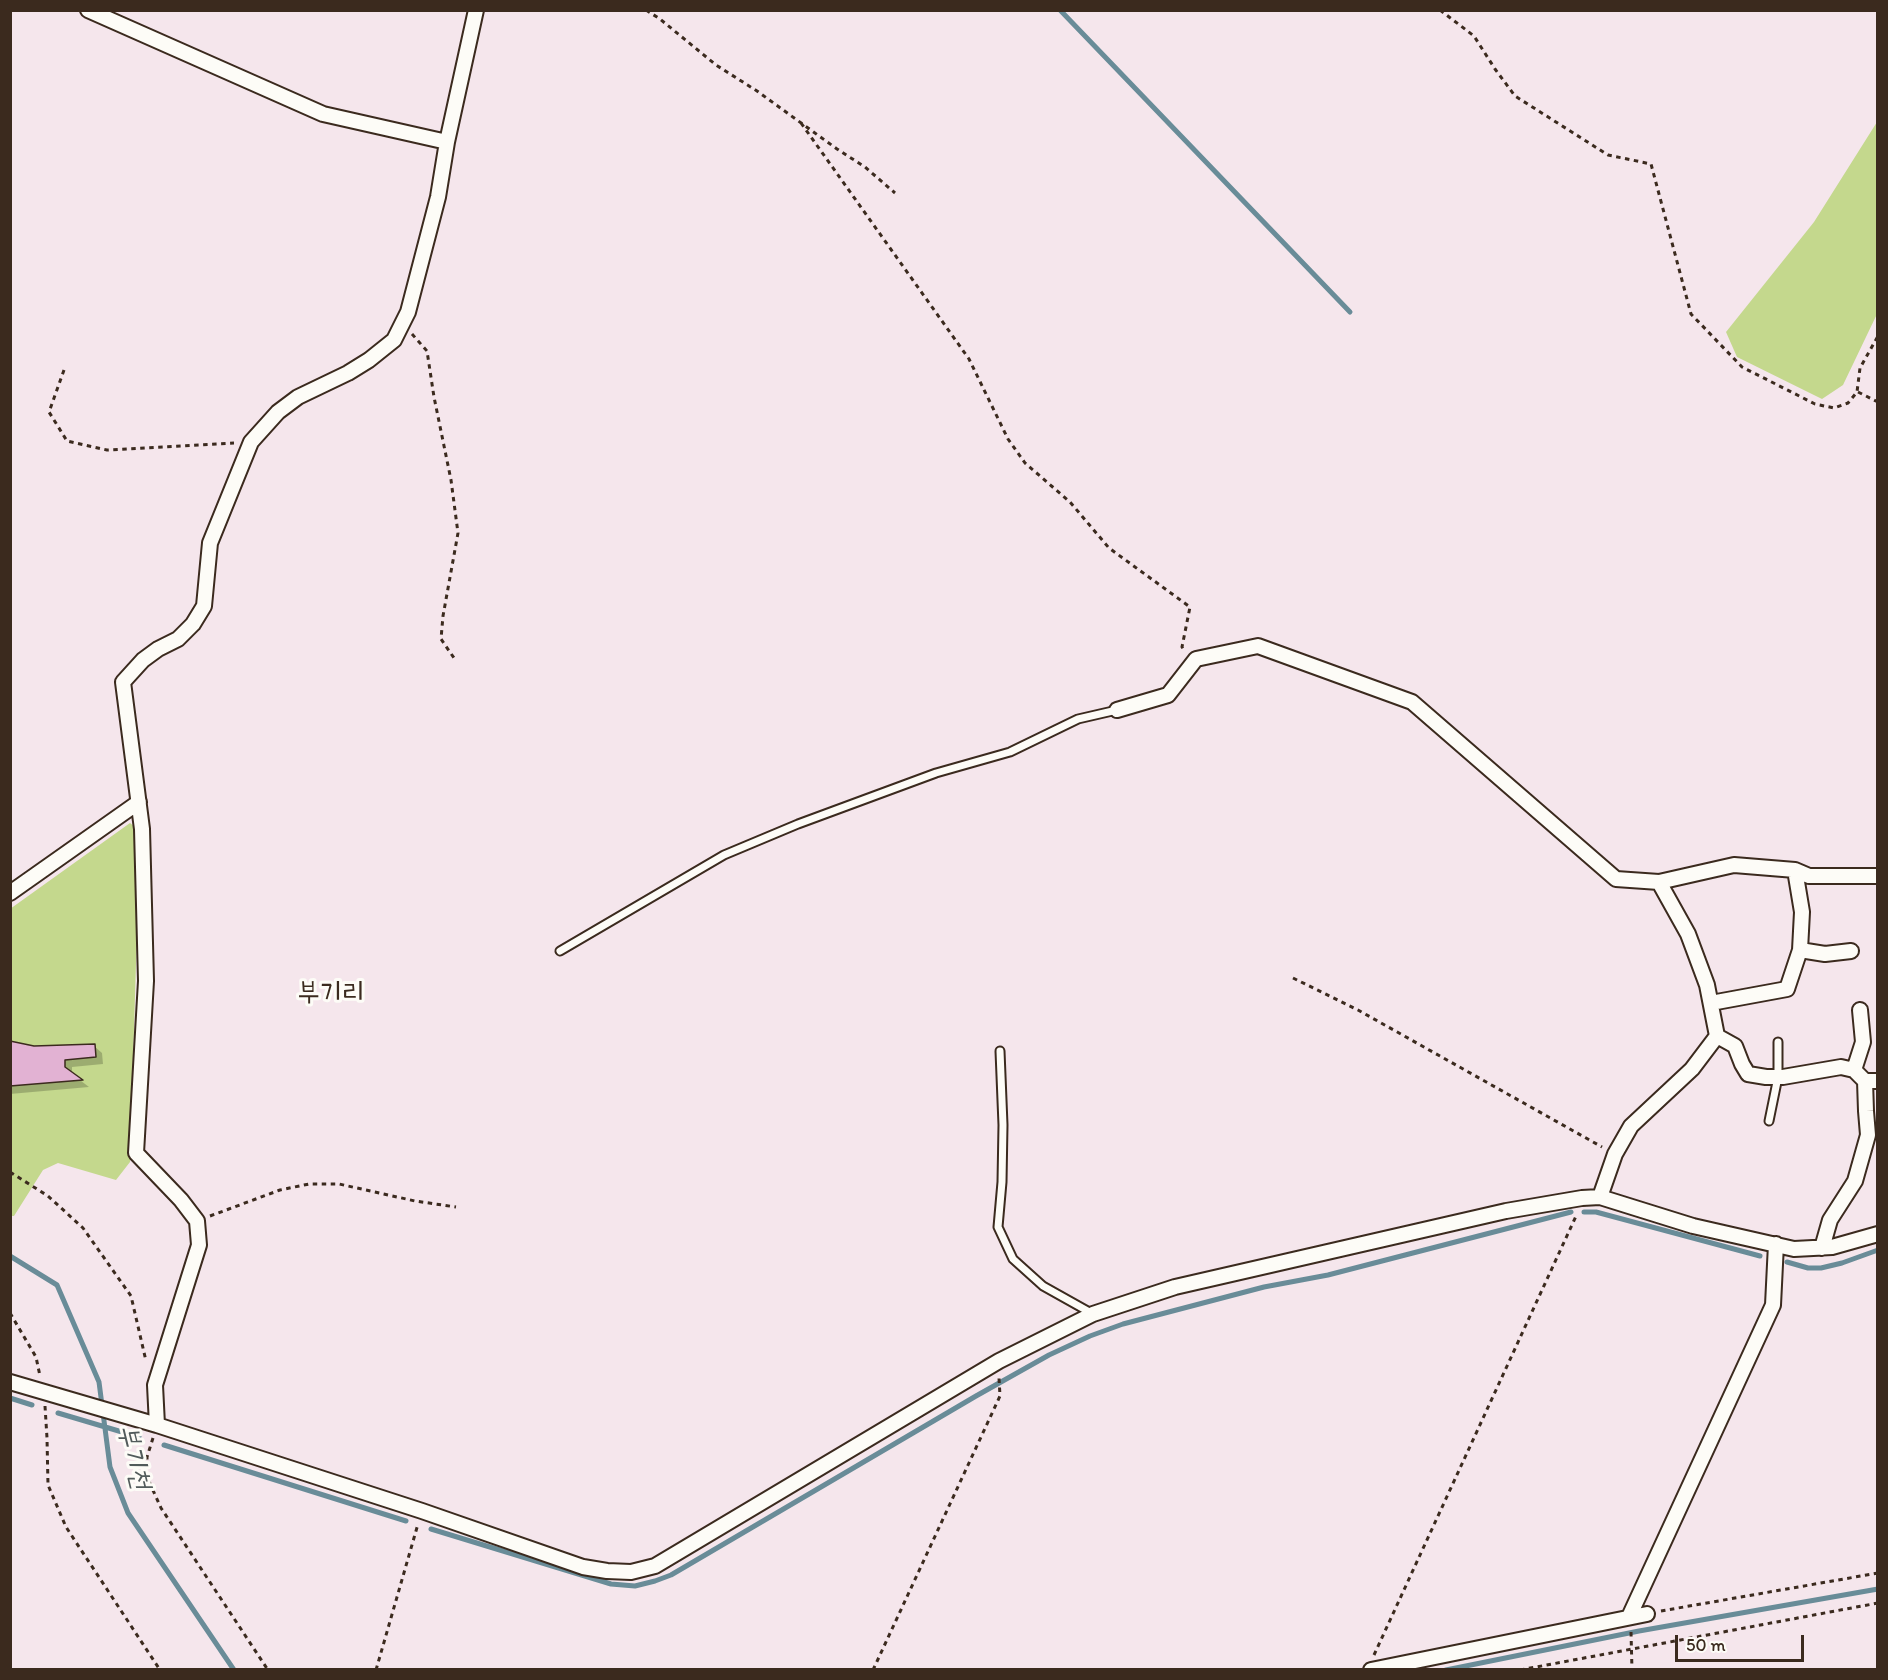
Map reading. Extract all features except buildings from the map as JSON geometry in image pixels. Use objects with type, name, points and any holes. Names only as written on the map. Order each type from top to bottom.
[{"type":"street","points":[[88,10],[323,114],[447,142]]},
{"type":"street","points":[[157,1425],[155,1385],[199,1245],[197,1221],[181,1200],[136,1154],[146,981],[142,829],[123,682],[143,660],[178,639],[193,624],[204,606],[210,543],[251,441],[278,412],[298,397],[348,373],[369,360],[394,340],[403,323],[408,312],[438,197],[447,142],[476,10]]},
{"type":"street","points":[[1117,710],[1168,695],[1196,659],[1258,646],[1412,702],[1616,879],[1659,882],[1734,865],[1795,870],[1809,876],[1878,876]]},
{"type":"street","points":[[10,893],[139,802]]},
{"type":"street","points":[[1711,1003],[1787,989],[1800,950],[1802,912],[1795,870]]},
{"type":"street","points":[[1600,1197],[1615,1154],[1631,1126],[1692,1069],[1717,1036],[1707,985],[1688,934],[1659,882]]},
{"type":"street","points":[[1800,950],[1825,954],[1851,951]]},
{"type":"street","points":[[1854,1070],[1863,1042],[1860,1010]]},
{"type":"street","points":[[1717,1036],[1735,1046],[1748,1074],[1778,1077],[1842,1067],[1854,1070],[1871,1081],[1866,1111],[1869,1135],[1855,1181],[1830,1220],[1822,1248]]},
{"type":"street","points":[[10,1382],[157,1425],[422,1511],[582,1567],[631,1572],[655,1566],[999,1361],[1093,1314],[1175,1287],[1506,1211],[1582,1198],[1600,1197],[1694,1226],[1794,1249],[1832,1247],[1878,1234]]},
{"type":"street","points":[[1629,1617],[1773,1305],[1776,1244]]},
{"type":"street","points":[[1372,1664],[1647,1614]]},
{"type":"lane","points":[[560,951],[724,855],[798,824],[936,773],[1010,752],[1078,719],[1117,710]]},
{"type":"lane","points":[[1769,1120],[1778,1077],[1778,1042]]},
{"type":"lane","points":[[1000,1051],[1003,1125],[998,1227],[1013,1259],[1044,1286],[1093,1314]]},
{"type":"path","points":[[646,10],[716,65],[757,90],[865,167],[896,193]]},
{"type":"path","points":[[1440,10],[1474,36],[1515,96],[1608,155],[1651,164],[1690,314],[1742,367],[1815,404],[1834,408],[1848,403],[1857,392],[1860,368],[1878,336]]},
{"type":"path","points":[[801,123],[969,359],[1008,439],[1025,463],[1070,502],[1109,548],[1190,607],[1182,647],[1196,659]]},
{"type":"path","points":[[403,323],[427,351],[451,480],[458,533],[441,639],[454,658]]},
{"type":"path","points":[[64,370],[49,412],[67,441],[106,450],[251,441]]},
{"type":"path","points":[[1857,392],[1878,402]]},
{"type":"path","points":[[1293,978],[1358,1010],[1615,1154]]},
{"type":"path","points":[[10,1172],[48,1196],[83,1228],[131,1296],[145,1359],[155,1385]]},
{"type":"path","points":[[197,1221],[280,1190],[309,1184],[339,1184],[415,1201],[456,1207]]},
{"type":"path","points":[[1372,1664],[1578,1212],[1582,1198]]},
{"type":"path","points":[[10,1313],[36,1357],[49,1392],[48,1485],[66,1527],[160,1670]]},
{"type":"path","points":[[873,1670],[1000,1396],[999,1378]]},
{"type":"path","points":[[157,1425],[147,1457],[147,1477],[161,1508],[268,1670]]},
{"type":"path","points":[[376,1670],[422,1511]]},
{"type":"path","points":[[1647,1614],[1878,1574]]},
{"type":"path","points":[[1520,1670],[1878,1603]]},
{"type":"path","points":[[1632,1639],[1632,1670]]},
{"type":"green space","points":[[1877,122],[1877,314],[1843,385],[1822,399],[1737,357],[1726,332],[1814,222]]},
{"type":"green space","points":[[130,823],[140,831],[130,1162],[116,1180],[58,1163],[43,1170],[14,1216],[10,1216],[10,909]]},
{"type":"waterway","points":[[1060,10],[1350,312]]},
{"type":"waterway","points":[[431,1529],[611,1584],[635,1586],[655,1581],[671,1575],[976,1396],[1049,1355],[1090,1336],[1123,1324],[1264,1287],[1328,1275],[1571,1212]]},
{"type":"waterway","points":[[1584,1212],[1596,1212],[1760,1256]]},
{"type":"waterway","points":[[1787,1262],[1808,1268],[1821,1268],[1878,1250]]},
{"type":"waterway","name":"부기천","points":[[10,1256],[57,1285],[99,1382],[110,1467],[128,1513],[234,1670]]},
{"type":"waterway","points":[[10,1398],[32,1405]]},
{"type":"waterway","points":[[58,1413],[139,1437]]},
{"type":"waterway","points":[[164,1445],[406,1521]]},
{"type":"waterway","points":[[1446,1670],[1639,1631],[1878,1589]]},
{"type":"district","name":"부기리","points":[[331,994]]}]
